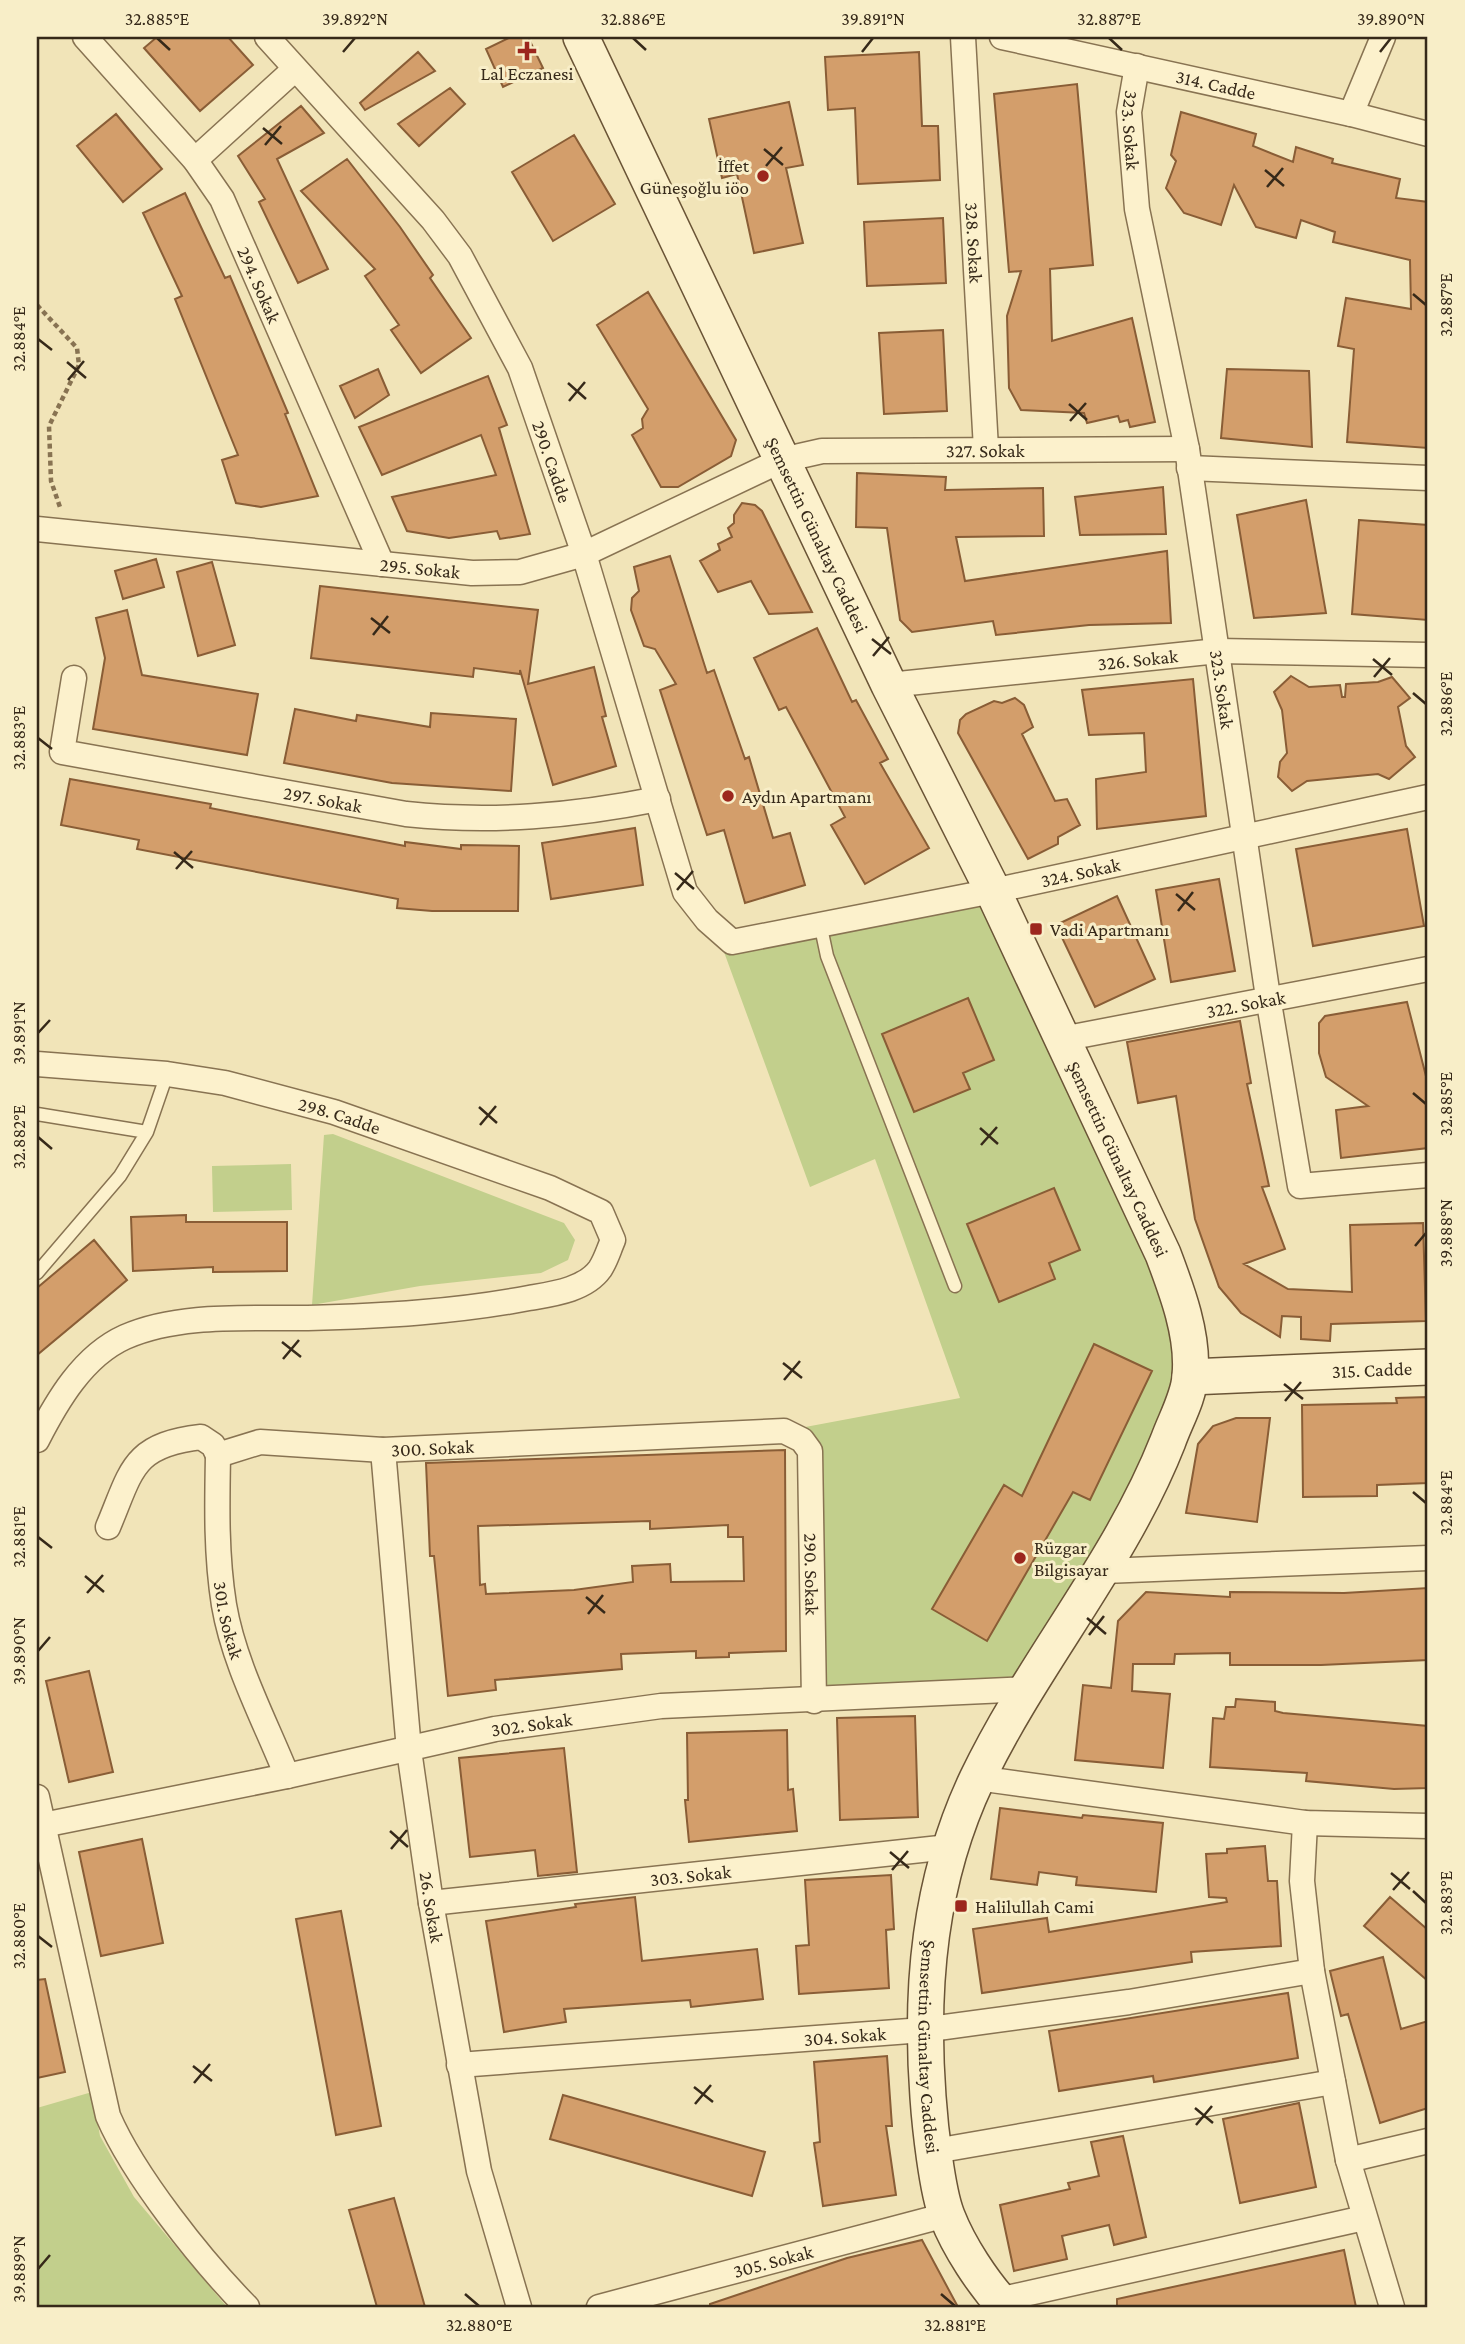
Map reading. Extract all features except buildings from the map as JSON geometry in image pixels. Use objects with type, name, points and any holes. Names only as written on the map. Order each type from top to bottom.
[{"type":"street","name":"294. Sokak","points":[[85,37],[195,160],[222,198],[382,564]]},
{"type":"street","name":"290. Cadde","points":[[267,37],[433,220],[460,257],[520,368],[584,554],[685,892],[706,920],[732,942]]},
{"type":"street","name":"Şemsettin Günaltay Caddesi","points":[[580,37],[889,685],[993,891],[1163,1254],[1184,1309],[1190,1377],[1156,1470],[1104,1570],[1028,1689],[977,1779],[949,1847],[928,1951],[923,2030],[935,2151],[946,2215],[1002,2303]]},
{"type":"street","name":"328. Sokak","points":[[963,37],[986,449]]},
{"type":"street","name":"314. Cadde","points":[[1002,37],[1351,114],[1428,134]]},
{"type":"street","points":[[1351,114],[1383,37]]},
{"type":"street","name":"323. Sokak","points":[[1137,66],[1129,112],[1132,172],[1188,459],[1268,997],[1300,1186],[1428,1175]]},
{"type":"street","points":[[195,160],[295,69]]},
{"type":"street","name":"327. Sokak","points":[[782,460],[822,451],[986,449],[1188,459],[1428,478]]},
{"type":"street","name":"295. Sokak","points":[[37,529],[472,573],[520,572],[584,554],[782,460]]},
{"type":"street","name":"326. Sokak","points":[[889,685],[1218,650],[1428,655]]},
{"type":"street","name":"297. Sokak","points":[[74,678],[62,752],[406,814],[457,819],[517,820],[598,811],[658,799]]},
{"type":"street","name":"324. Sokak","points":[[732,942],[993,891],[1428,796]]},
{"type":"street","name":"322. Sokak","points":[[1062,1039],[1268,997],[1428,969]]},
{"type":"street","name":"298. Cadde","points":[[37,1065],[167,1074],[225,1083],[334,1112],[550,1188],[601,1212],[613,1240],[600,1270],[569,1290],[476,1308],[364,1316],[178,1322],[124,1337],[100,1353],[78,1374],[52,1410],[37,1440]]},
{"type":"street","name":"315. Cadde","points":[[1190,1377],[1428,1367]]},
{"type":"street","name":"300. Sokak","points":[[218,1455],[260,1442],[383,1450],[784,1431],[802,1440],[810,1451]]},
{"type":"street","points":[[108,1527],[134,1464],[152,1448],[201,1437],[213,1445],[218,1455]]},
{"type":"street","name":"26. Sokak","points":[[383,1450],[409,1750],[458,2065]]},
{"type":"street","name":"290. Sokak","points":[[810,1451],[814,1701]]},
{"type":"street","name":"301. Sokak","points":[[218,1455],[217,1541],[225,1608],[241,1665],[288,1776]]},
{"type":"street","points":[[1104,1570],[1428,1558]]},
{"type":"street","name":"302. Sokak","points":[[43,1825],[288,1776],[495,1729],[661,1706],[1028,1689]]},
{"type":"street","points":[[977,1779],[1306,1824],[1428,1826]]},
{"type":"street","points":[[37,1797],[108,2116],[125,2151],[204,2259],[247,2307]]},
{"type":"street","points":[[1306,1824],[1301,1881],[1312,1971],[1348,2160],[1392,2307]]},
{"type":"street","name":"303. Sokak","points":[[431,1903],[949,1847]]},
{"type":"street","name":"304. Sokak","points":[[458,2065],[923,2030],[1129,2002],[1312,1971]]},
{"type":"street","points":[[458,2065],[479,2171],[519,2307]]},
{"type":"street","points":[[935,2151],[1333,2082]]},
{"type":"street","points":[[1348,2160],[1428,2141]]},
{"type":"street","name":"305. Sokak","points":[[599,2307],[946,2215]]},
{"type":"street","points":[[1002,2303],[1364,2218]]},
{"type":"lane","points":[[820,923],[827,956],[955,1286]]},
{"type":"lane","points":[[37,1273],[120,1177],[147,1132],[167,1074]]},
{"type":"lane","points":[[37,1114],[147,1132]]},
{"type":"path","points":[[37,305],[77,348],[79,365],[48,426],[51,481],[70,534]]},
{"type":"green space","points":[[993,891],[1163,1254],[1190,1377],[1028,1689],[814,1701],[810,1451],[784,1431],[960,1398],[875,1159],[810,1187],[724,952],[732,942]]},
{"type":"green space","points":[[333,1134],[564,1223],[575,1240],[568,1260],[541,1273],[420,1286],[312,1305],[324,1135]]},
{"type":"green space","points":[[291,1164],[292,1210],[213,1212],[212,1166]]},
{"type":"green space","points":[[92,2092],[100,2136],[134,2197],[227,2307],[37,2307],[37,2108]]},
{"type":"place","name":"Lal Eczanesi","points":[[527,51]]},
{"type":"place","name":"İffet Güneşoğlu iöo","points":[[763,176]]},
{"type":"place","name":"Aydın Apartmanı","points":[[728,796]]},
{"type":"place","name":"Vadi Apartmanı","points":[[1036,929]]},
{"type":"place","name":"Rüzgar Bilgisayar","points":[[1020,1558]]},
{"type":"place","name":"Halilullah Cami","points":[[961,1906]]}]
